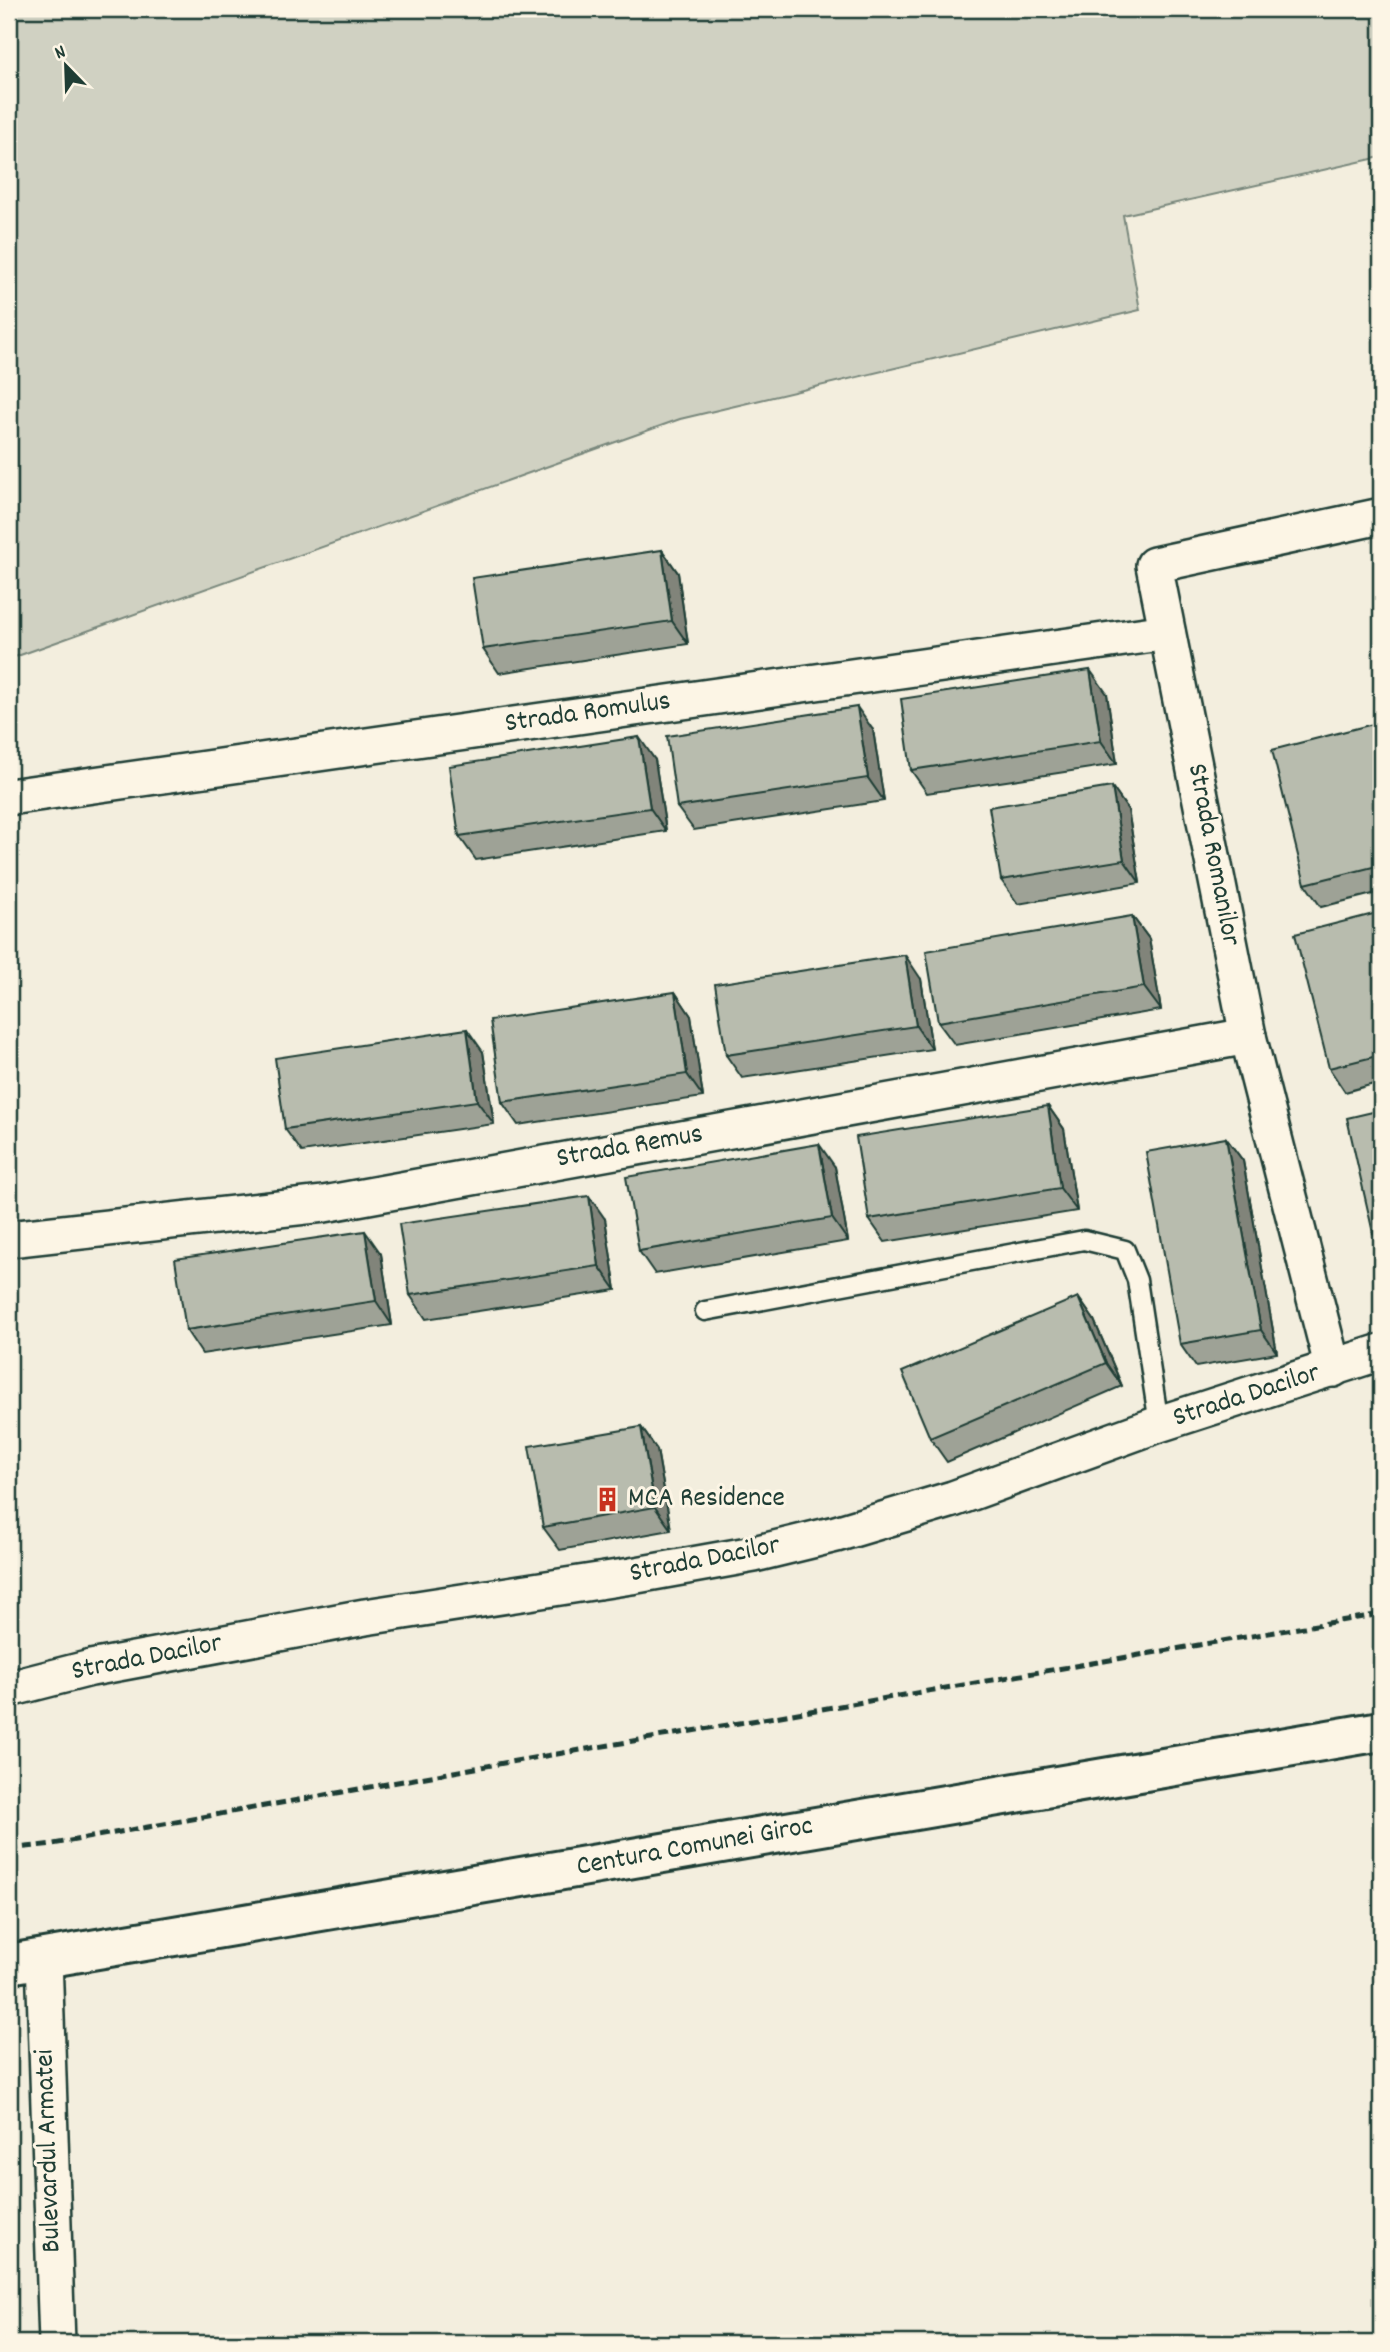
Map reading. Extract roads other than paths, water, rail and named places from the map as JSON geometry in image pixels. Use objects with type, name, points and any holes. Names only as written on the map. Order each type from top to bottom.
[{"type":"main road","name":"Centura Comunei Giroc","points":[[27,1961],[1381,1731]]},
{"type":"street","name":"Strada Romanilor","points":[[1333,1369],[1248,1037],[1154,565],[1381,516]]},
{"type":"street","name":"Strada Romulus","points":[[9,797],[1167,632]]},
{"type":"street","name":"Strada Remus","points":[[9,1239],[324,1203],[1248,1037]]},
{"type":"street","name":"Strada Dacilor","points":[[9,1689],[91,1668],[352,1619],[631,1576],[754,1554],[836,1534],[953,1499],[1159,1424],[1381,1352]]},
{"type":"street","name":"Bulevardul Armatei","points":[[27,1961],[57,2343]]},
{"type":"lane","points":[[705,1311],[1084,1240],[1125,1250],[1137,1280],[1159,1424]]},
{"type":"railway","points":[[9,1849],[53,1844],[498,1764],[1381,1614]]},
{"type":"place","name":"MCA Residence","points":[[608,1500]]}]
